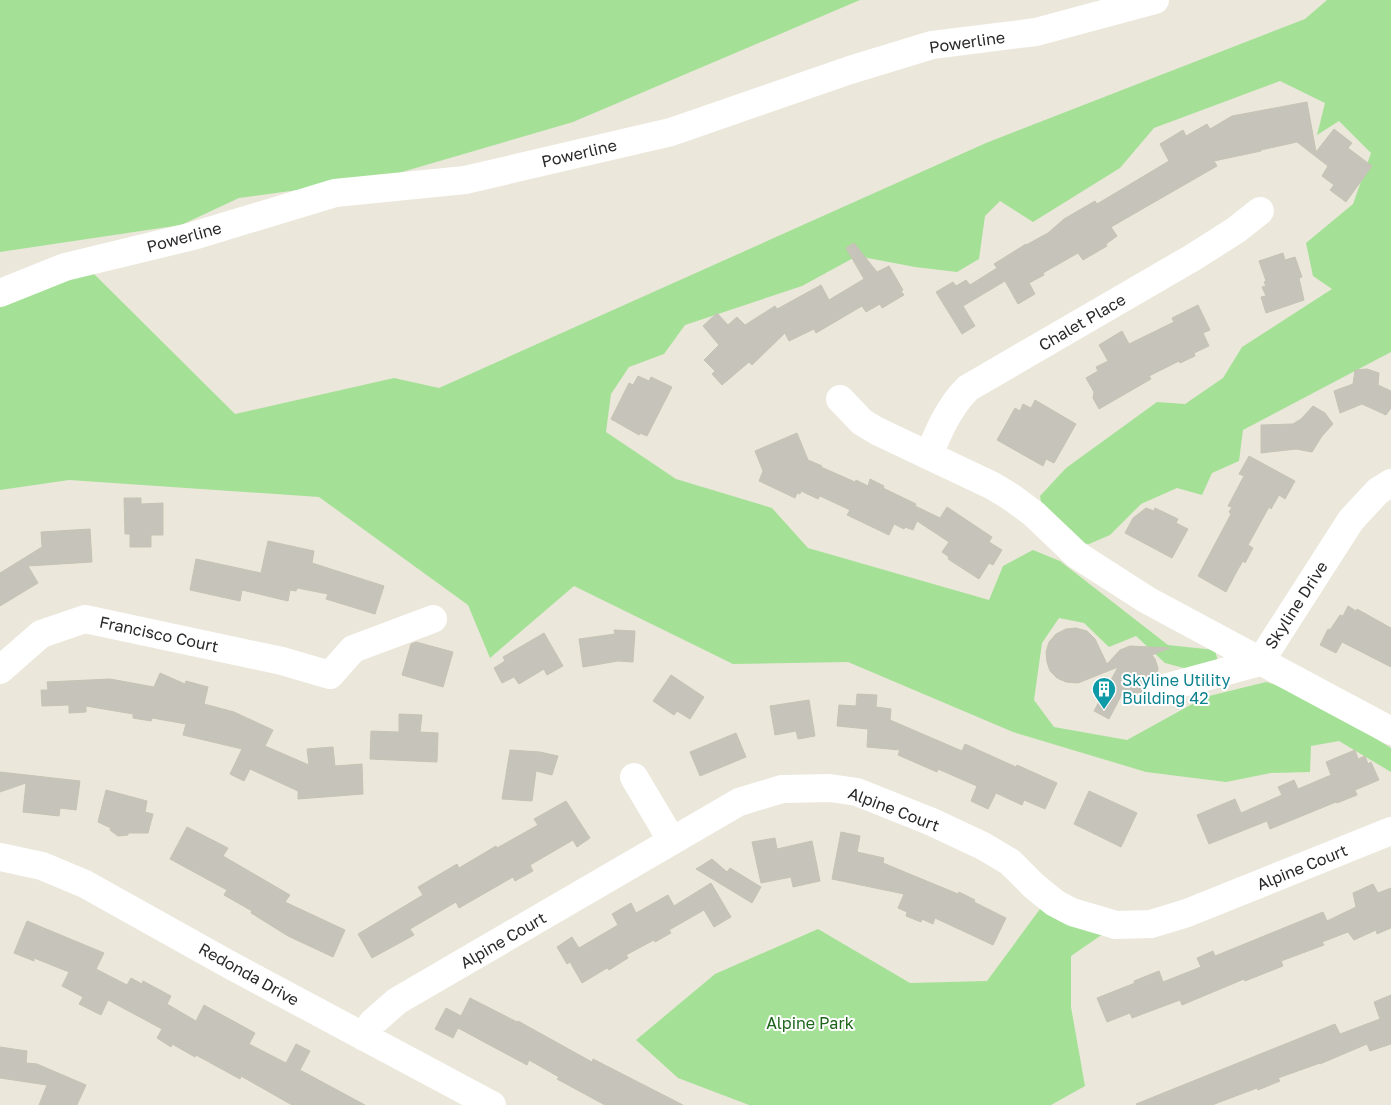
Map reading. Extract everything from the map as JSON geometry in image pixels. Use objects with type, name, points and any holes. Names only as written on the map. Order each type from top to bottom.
[{"type":"street","name":"Powerline","points":[[0,293],[65,267],[193,236],[335,193],[465,180],[661,134],[850,70],[932,45],[1036,32],[1155,0]]},
{"type":"street","name":"Chalet Place","points":[[929,455],[948,412],[968,388],[1192,258],[1236,230],[1260,211]]},
{"type":"street","points":[[840,399],[862,422],[877,431],[993,486],[1034,514],[1077,555],[1147,600],[1260,662]]},
{"type":"street","name":"Skyline Drive","points":[[1391,483],[1378,490],[1351,520],[1260,662],[1391,731]]},
{"type":"street","name":"Francisco Court","points":[[0,670],[41,634],[85,619],[282,661],[330,675],[354,649],[433,619]]},
{"type":"street","points":[[1157,690],[1260,662]]},
{"type":"street","points":[[634,777],[672,841]]},
{"type":"street","name":"Alpine Court","points":[[364,1037],[372,1023],[397,1001],[739,802],[775,791],[804,787],[857,792],[932,822],[983,846],[1010,862],[1034,886],[1055,903],[1072,912],[1116,926],[1151,924],[1188,913],[1391,831]]},
{"type":"street","name":"Redonda Drive","points":[[0,857],[42,866],[85,884],[230,965],[492,1105]]},
{"type":"green space","points":[[0,0],[860,0],[573,122],[378,179],[239,198],[181,225],[0,252]]},
{"type":"green space","points":[[1327,0],[1391,0],[1391,352],[1243,430],[1239,461],[1212,473],[1202,495],[1177,488],[1141,504],[1110,535],[1089,544],[1048,540],[1040,496],[1066,468],[1157,402],[1185,404],[1223,378],[1242,347],[1332,289],[1313,276],[1306,243],[1353,204],[1371,153],[1339,121],[1317,135],[1325,103],[1280,81],[1154,128],[1120,168],[1033,222],[1000,201],[985,216],[979,259],[957,272],[915,267],[857,256],[802,286],[685,325],[664,354],[629,367],[611,394],[606,432],[676,479],[772,508],[808,548],[989,600],[1003,566],[1033,550],[1060,561],[1168,645],[1215,650],[1218,662],[1195,671],[1165,663],[1136,636],[1109,647],[1084,623],[1059,618],[1042,643],[1034,700],[1054,727],[1127,740],[1205,697],[1266,682],[1303,693],[1391,748],[1391,772],[1339,741],[1311,746],[1310,772],[1271,773],[1226,782],[1146,772],[1013,732],[848,662],[733,664],[574,586],[490,658],[468,605],[319,497],[69,480],[0,490],[0,287],[87,267],[235,414],[394,378],[439,388],[986,143],[1305,19]]},
{"type":"green space","name":"Alpine Park","points":[[1040,909],[1116,925],[1071,956],[1071,1007],[1085,1086],[1051,1105],[749,1105],[678,1078],[636,1040],[715,974],[818,929],[910,983],[987,981]]},
{"type":"building","points":[[1307,102],[1316,152],[1334,129],[1352,143],[1348,148],[1372,166],[1346,202],[1330,190],[1334,185],[1322,176],[1328,166],[1297,142],[1214,161],[1217,166],[1111,227],[1117,236],[1106,244],[1107,246],[1083,260],[1078,253],[1029,283],[1035,294],[1018,304],[1005,281],[963,306],[975,326],[962,334],[936,292],[953,282],[956,286],[966,280],[970,285],[997,268],[994,264],[1048,233],[1064,219],[1095,201],[1097,204],[1169,161],[1160,144],[1183,130],[1186,136],[1207,124],[1210,129],[1232,116]]},
{"type":"building","points":[[854,243],[877,272],[889,266],[904,295],[882,308],[880,304],[866,312],[862,306],[816,333],[814,329],[789,341],[785,333],[752,365],[749,362],[722,385],[712,374],[715,371],[704,360],[719,345],[703,326],[717,313],[728,325],[737,317],[745,325],[775,306],[777,309],[821,285],[829,300],[864,279],[846,248]]},
{"type":"building","points":[[1283,253],[1285,260],[1295,257],[1302,277],[1299,278],[1304,300],[1266,313],[1261,297],[1266,296],[1262,287],[1266,286],[1264,282],[1266,281],[1259,261]]},
{"type":"building","points":[[1198,305],[1210,330],[1203,333],[1209,346],[1194,353],[1195,356],[1180,363],[1179,361],[1149,376],[1151,379],[1099,409],[1093,398],[1094,392],[1086,378],[1098,371],[1096,367],[1108,361],[1099,345],[1122,331],[1129,344],[1174,322],[1172,318]]},
{"type":"building","points":[[1367,369],[1379,373],[1378,385],[1391,391],[1391,408],[1386,415],[1362,404],[1340,413],[1334,391],[1353,384],[1355,370]]},
{"type":"building","points":[[638,376],[649,381],[651,377],[672,387],[647,436],[640,433],[639,435],[611,419],[629,383],[633,385]]},
{"type":"building","points":[[1035,400],[1076,424],[1054,463],[1046,459],[1043,466],[997,440],[1015,408],[1020,411],[1023,404],[1031,408]]},
{"type":"building","points":[[1313,406],[1325,413],[1333,424],[1322,436],[1312,452],[1296,449],[1261,453],[1261,425],[1293,424],[1301,419]]},
{"type":"building","points":[[797,433],[808,460],[821,467],[868,486],[870,479],[884,486],[883,488],[916,504],[915,506],[940,518],[947,507],[992,537],[989,542],[1002,550],[993,565],[989,563],[979,579],[948,559],[949,557],[942,552],[949,542],[917,521],[913,530],[905,527],[904,529],[894,524],[889,535],[847,515],[850,510],[820,496],[818,499],[801,491],[800,494],[797,493],[795,498],[759,481],[763,471],[755,451]]},
{"type":"building","points":[[1249,456],[1295,481],[1285,499],[1279,495],[1271,509],[1269,507],[1248,545],[1253,548],[1245,563],[1243,561],[1226,592],[1198,576],[1231,514],[1229,512],[1232,507],[1228,506],[1244,476],[1239,474]]},
{"type":"building","points":[[124,498],[141,498],[141,504],[163,503],[163,535],[151,535],[151,547],[130,547],[130,534],[125,534]]},
{"type":"building","points":[[1146,508],[1154,511],[1155,508],[1178,519],[1176,523],[1188,529],[1172,558],[1125,533],[1133,518]]},
{"type":"building","points":[[90,529],[92,562],[28,566],[38,583],[0,606],[0,573],[42,547],[41,532]]},
{"type":"building","points":[[268,541],[314,551],[312,563],[384,586],[375,614],[326,599],[328,594],[297,588],[296,591],[290,590],[288,601],[242,590],[240,601],[190,590],[196,559],[261,573]]},
{"type":"building","points":[[1348,606],[1391,628],[1391,667],[1342,642],[1336,653],[1320,645],[1328,629],[1330,630],[1340,615],[1343,616]]},
{"type":"building","points":[[1076,628],[1087,631],[1095,639],[1107,664],[1120,650],[1130,646],[1170,648],[1152,655],[1158,668],[1157,674],[1146,679],[1142,686],[1142,692],[1134,694],[1123,692],[1109,719],[1094,711],[1118,667],[1078,683],[1066,682],[1057,678],[1050,671],[1046,652],[1049,642],[1056,634],[1066,629]]},
{"type":"building","points":[[614,630],[635,631],[633,662],[618,661],[583,667],[579,639],[615,634]]},
{"type":"building","points":[[544,633],[563,666],[547,675],[544,669],[519,684],[514,677],[502,683],[494,668],[505,661],[503,657]]},
{"type":"building","points":[[416,642],[453,652],[443,687],[402,675],[411,644]]},
{"type":"building","points":[[160,673],[185,684],[186,681],[208,687],[204,704],[234,712],[273,730],[265,746],[309,765],[307,749],[333,747],[335,766],[362,764],[363,794],[298,799],[298,791],[250,769],[244,781],[230,774],[242,749],[183,735],[186,724],[152,718],[151,721],[133,718],[133,714],[86,706],[86,712],[69,713],[69,705],[42,706],[41,690],[48,690],[47,682],[110,679],[154,687]]},
{"type":"building","points":[[671,675],[704,697],[690,719],[677,711],[674,715],[653,701]]},
{"type":"building","points":[[857,694],[877,695],[876,707],[891,709],[890,720],[962,751],[965,744],[1057,783],[1045,809],[1024,800],[1022,805],[996,793],[988,809],[971,801],[977,786],[938,769],[937,772],[898,755],[900,750],[867,747],[868,729],[837,726],[839,705],[856,706]]},
{"type":"building","points":[[809,700],[815,736],[798,739],[796,731],[775,735],[770,706]]},
{"type":"building","points":[[399,714],[422,715],[420,732],[438,733],[437,762],[370,759],[371,731],[399,732]]},
{"type":"building","points":[[736,733],[746,757],[700,776],[690,752]]},
{"type":"building","points":[[510,750],[540,752],[558,756],[552,775],[536,771],[532,801],[502,799]]},
{"type":"building","points":[[1355,750],[1358,759],[1365,756],[1368,764],[1371,762],[1379,780],[1355,790],[1357,795],[1270,829],[1267,821],[1209,844],[1197,815],[1235,799],[1241,813],[1282,795],[1278,787],[1294,780],[1298,789],[1331,775],[1326,762]]},
{"type":"building","points":[[0,772],[80,781],[76,810],[60,808],[59,816],[23,812],[26,783],[0,792]]},
{"type":"building","points":[[106,790],[147,801],[145,812],[153,814],[148,833],[128,833],[128,835],[118,836],[110,830],[111,828],[98,822]]},
{"type":"building","points":[[1089,791],[1137,813],[1121,847],[1074,824]]},
{"type":"building","points":[[566,801],[590,838],[577,847],[573,840],[530,865],[533,871],[515,881],[513,877],[459,908],[456,902],[410,929],[414,935],[372,958],[358,934],[423,895],[418,887],[457,864],[459,868],[496,846],[497,848],[538,825],[534,819]]},
{"type":"building","points":[[187,827],[228,848],[223,856],[290,895],[285,902],[345,930],[333,957],[288,936],[251,913],[252,911],[224,895],[227,890],[170,859]]},
{"type":"building","points":[[841,832],[860,836],[857,852],[884,858],[883,863],[958,894],[959,892],[1006,918],[993,945],[935,918],[933,924],[922,919],[921,922],[906,916],[907,912],[898,908],[904,894],[832,879]]},
{"type":"building","points":[[775,838],[777,849],[812,841],[820,881],[793,887],[791,877],[761,883],[752,842]]},
{"type":"building","points":[[712,859],[727,872],[730,868],[761,887],[752,903],[696,869]]},
{"type":"building","points":[[711,883],[731,917],[714,927],[704,910],[669,930],[671,933],[626,955],[628,958],[582,983],[570,962],[567,964],[557,947],[572,937],[579,948],[618,925],[612,914],[631,903],[636,913],[668,895],[674,906]]},
{"type":"building","points":[[1373,884],[1378,893],[1391,888],[1391,928],[1377,934],[1376,930],[1354,940],[1348,932],[1322,942],[1324,945],[1281,961],[1283,966],[1245,981],[1244,979],[1182,1005],[1180,1000],[1132,1018],[1130,1013],[1107,1022],[1097,998],[1159,971],[1163,982],[1201,967],[1197,958],[1213,951],[1215,956],[1323,912],[1327,921],[1356,907],[1353,893]]},
{"type":"building","points":[[27,921],[104,953],[96,969],[127,985],[131,978],[142,984],[143,981],[171,996],[167,1004],[196,1021],[204,1005],[255,1033],[249,1044],[286,1063],[296,1044],[310,1051],[300,1070],[365,1105],[292,1105],[241,1076],[240,1079],[172,1044],[171,1047],[157,1038],[162,1029],[108,1000],[101,1015],[79,1004],[83,997],[62,986],[69,972],[34,958],[34,961],[14,953]]},
{"type":"building","points":[[1391,995],[1391,1044],[1370,1051],[1367,1044],[1320,1064],[1278,1078],[1280,1081],[1258,1090],[1257,1088],[1212,1105],[1136,1104],[1335,1024],[1340,1034],[1380,1019],[1374,1002]]},
{"type":"building","points":[[470,998],[518,1021],[592,1062],[593,1059],[683,1105],[605,1105],[557,1079],[559,1077],[529,1060],[527,1065],[458,1028],[453,1038],[435,1029],[446,1008],[461,1016]]},
{"type":"building","points":[[0,1047],[27,1051],[26,1063],[37,1064],[86,1085],[77,1105],[39,1105],[47,1085],[0,1078]]},
{"type":"place","name":"Skyline Utility Building 42","points":[[1104,710]]}]
